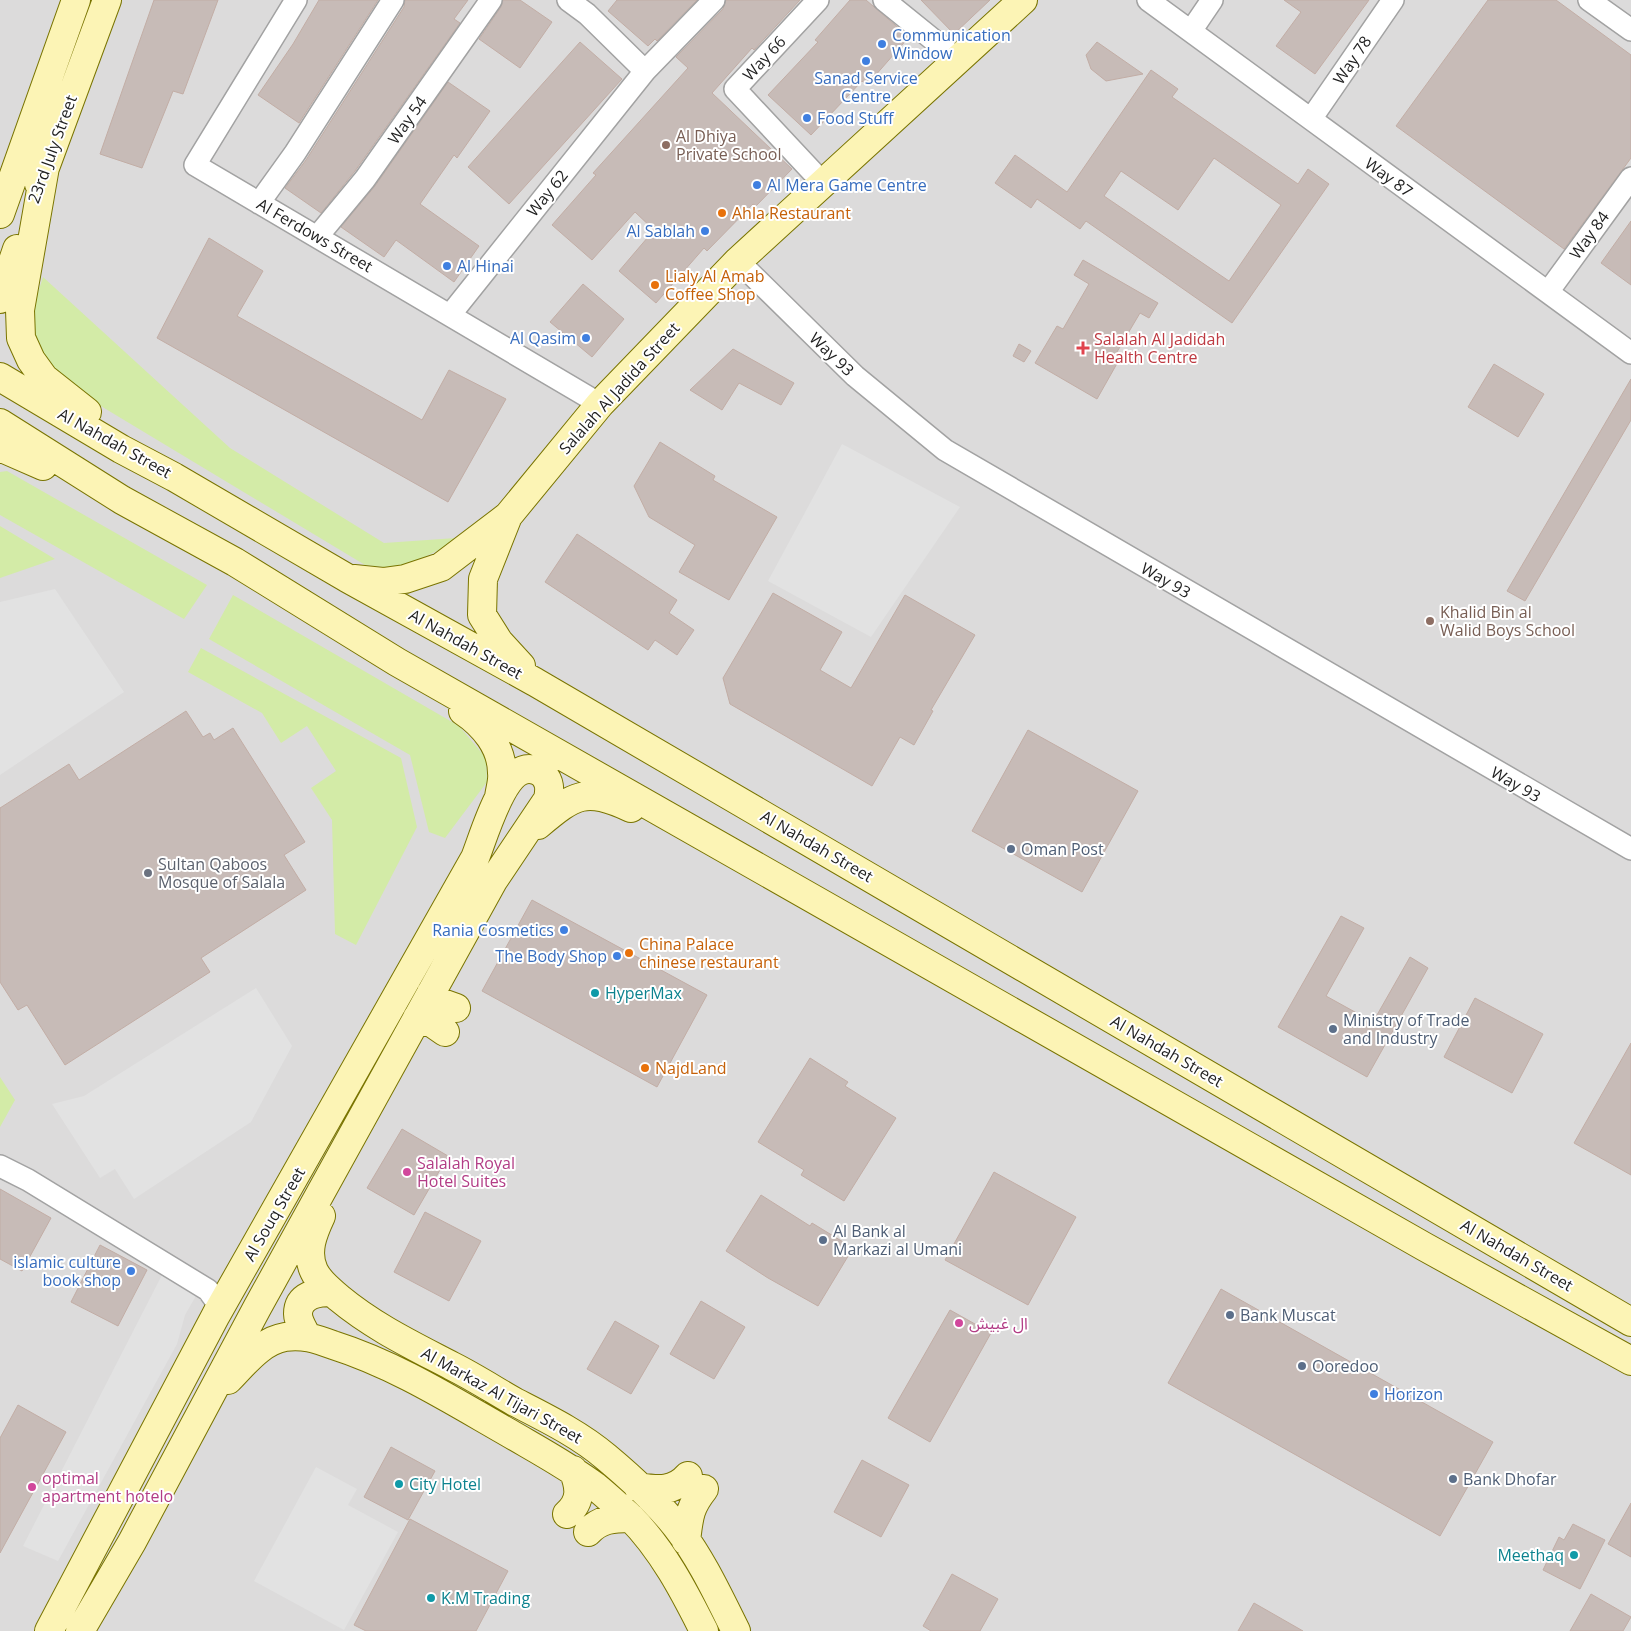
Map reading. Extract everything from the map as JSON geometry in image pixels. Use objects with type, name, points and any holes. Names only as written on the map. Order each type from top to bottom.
[{"type":"street","name":"23rd July Street","points":[[0,214],[76,0]]},
{"type":"street","name":"23rd July Street","points":[[0,299],[45,167],[106,0]]},
{"type":"street","name":"Al Ferdows Street","points":[[296,0],[195,165],[600,404]]},
{"type":"street","points":[[260,203],[295,153],[393,0]]},
{"type":"street","name":"Way 54","points":[[317,237],[365,180],[491,0]]},
{"type":"street","name":"Way 62","points":[[450,315],[644,71],[714,0]]},
{"type":"street","name":"Way 66","points":[[818,0],[734,89],[822,182]]},
{"type":"street","points":[[884,0],[957,58]]},
{"type":"street","name":"Salalah Al Jadida Street","points":[[348,578],[383,582],[404,579],[441,567],[508,516],[600,404],[738,262],[822,182],[1023,0]]},
{"type":"street","name":"Way 87","points":[[1148,0],[1631,353]]},
{"type":"street","points":[[1191,31],[1212,0]]},
{"type":"street","name":"Way 78","points":[[1311,119],[1393,0]]},
{"type":"street","points":[[1589,0],[1631,30]]},
{"type":"street","points":[[574,2],[644,71]]},
{"type":"street","points":[[45,167],[20,310],[21,338],[31,360],[44,378],[90,414],[116,430],[174,477]]},
{"type":"street","name":"Way 84","points":[[1548,292],[1631,178]]},
{"type":"street","name":"Way 93","points":[[738,262],[855,376],[945,450],[1631,849]]},
{"type":"street","name":"Al Nahdah Street","points":[[0,377],[121,449],[174,477],[348,578],[535,682],[1627,1317]]},
{"type":"street","points":[[0,423],[122,500],[235,562],[397,662],[1446,1258],[1631,1361]]},
{"type":"street","points":[[0,449],[4,449],[122,500]]},
{"type":"street","name":"Salalah Al Jadida Street","points":[[508,516],[483,579],[482,615],[499,642],[535,682]]},
{"type":"street","points":[[397,662],[422,686],[479,722],[499,754],[502,765],[503,775],[499,797]]},
{"type":"street","points":[[499,797],[508,781],[522,770],[531,769],[540,772],[547,779],[550,789],[548,799],[523,837]]},
{"type":"street","points":[[523,837],[565,802],[580,797],[592,796],[605,797],[675,829],[699,833]]},
{"type":"street","name":"Al Souq Street","points":[[49,1631],[216,1315],[475,858],[499,797]]},
{"type":"street","name":"Al Souq Street","points":[[80,1631],[132,1542],[208,1398],[493,881],[523,837]]},
{"type":"street","points":[[417,1018],[432,1023],[450,1020],[442,1003],[431,993]]},
{"type":"street","name":"Al Markaz Al Tijari Street","points":[[337,1162],[334,1183],[314,1232],[310,1254],[314,1271],[320,1280],[331,1292],[365,1319],[588,1443],[606,1457],[676,1526],[712,1583],[736,1631]]},
{"type":"street","points":[[0,1166],[28,1180],[208,1290],[216,1301],[216,1315]]},
{"type":"street","points":[[307,1336],[298,1313],[301,1306],[311,1294],[331,1292]]},
{"type":"street","name":"Al Markaz Al Tijari Street","points":[[208,1398],[219,1390],[268,1343],[286,1337],[307,1336],[372,1359],[421,1382],[572,1470],[596,1487],[630,1518],[646,1536],[692,1606],[704,1631]]},
{"type":"street","points":[[567,1514],[578,1501],[578,1482],[572,1470]]},
{"type":"street","points":[[638,1487],[662,1490],[672,1488],[682,1482],[696,1482],[686,1541]]},
{"type":"street","points":[[588,1532],[593,1526],[610,1518],[630,1518]]},
{"type":"shaded area","points":[[0,0],[1631,0],[1631,1631],[0,1631]]},
{"type":"shaded area","points":[[842,444],[960,507],[871,637],[768,581]]},
{"type":"shaded area","points":[[55,589],[124,692],[0,775],[0,602]]},
{"type":"shaded area","points":[[256,988],[292,1046],[251,1122],[134,1199],[115,1169],[100,1178],[52,1104],[84,1096]]},
{"type":"shaded area","points":[[163,1273],[197,1294],[185,1315],[177,1344],[58,1561],[23,1546]]},
{"type":"shaded area","points":[[316,1467],[357,1489],[348,1505],[398,1532],[344,1630],[254,1581]]},
{"type":"green space","points":[[43,277],[230,448],[384,543],[456,538],[445,547],[400,569],[365,565],[51,376],[34,346],[31,314]]},
{"type":"green space","points":[[7,471],[207,585],[184,619],[0,515],[0,472]]},
{"type":"green space","points":[[0,526],[55,559],[0,578]]},
{"type":"green space","points":[[233,595],[459,726],[486,758],[487,782],[445,838],[429,832],[410,755],[209,639]]},
{"type":"green space","points":[[201,648],[401,758],[417,827],[356,945],[335,934],[332,820],[311,788],[336,771],[307,726],[281,743],[262,713],[188,672]]},
{"type":"green space","points":[[0,1077],[15,1100],[0,1127]]},
{"type":"building","points":[[154,0],[218,0],[183,94],[173,91],[142,168],[100,154]]},
{"type":"building","points":[[319,0],[378,0],[299,123],[258,95],[293,44]]},
{"type":"building","points":[[405,0],[468,0],[454,19],[460,23],[355,171],[321,213],[285,188],[306,160],[404,7]]},
{"type":"building","points":[[503,0],[520,0],[552,22],[520,68],[479,39],[501,7]]},
{"type":"building","points":[[617,0],[697,0],[657,41],[655,39],[648,46],[608,11]]},
{"type":"building","points":[[726,0],[800,0],[754,50],[752,48],[712,93],[792,169],[756,206],[753,204],[707,251],[704,248],[656,303],[619,271],[654,230],[635,212],[592,260],[552,225],[596,175],[593,173],[688,68],[676,57],[723,9]]},
{"type":"building","points":[[850,0],[866,0],[909,37],[867,85],[862,81],[811,135],[768,95],[818,42],[815,40]]},
{"type":"building","points":[[921,0],[990,0],[954,34]]},
{"type":"building","points":[[1284,0],[1369,0],[1315,74],[1276,46],[1301,12]]},
{"type":"building","points":[[1488,0],[1556,0],[1631,55],[1631,158],[1564,249],[1396,126]]},
{"type":"building","points":[[580,42],[622,79],[509,204],[468,167]]},
{"type":"building","points":[[1097,42],[1143,74],[1106,81],[1091,69],[1086,55]]},
{"type":"building","points":[[1151,70],[1178,89],[1172,97],[1298,184],[1308,169],[1329,184],[1232,323],[1086,221],[1080,229],[1037,199],[1031,208],[995,183],[1015,155],[1067,192]],"holes":[[[1214,158],[1281,205],[1229,281],[1104,196],[1121,171],[1178,210]]]},
{"type":"building","points":[[448,82],[490,111],[457,158],[454,155],[420,204],[479,246],[454,282],[396,240],[384,257],[341,227],[375,186]]},
{"type":"building","points":[[1631,221],[1631,285],[1601,263]]},
{"type":"building","points":[[209,238],[263,271],[237,316],[422,420],[449,370],[506,399],[448,502],[157,338]]},
{"type":"building","points":[[1083,260],[1158,303],[1149,318],[1140,313],[1114,357],[1119,360],[1097,399],[1035,363],[1057,326],[1063,329],[1089,284],[1074,275]]},
{"type":"building","points":[[583,284],[624,319],[592,357],[550,322]]},
{"type":"building","points":[[1019,344],[1031,351],[1024,362],[1013,356]]},
{"type":"building","points":[[733,349],[794,383],[781,405],[739,383],[722,410],[690,390]]},
{"type":"building","points":[[1494,364],[1544,394],[1518,437],[1468,407]]},
{"type":"building","points":[[1631,379],[1631,420],[1525,601],[1507,591]]},
{"type":"building","points":[[660,442],[715,476],[713,480],[777,517],[729,600],[679,572],[695,545],[649,517],[634,486]]},
{"type":"building","points":[[577,534],[677,600],[669,613],[694,630],[677,655],[655,640],[648,650],[545,582]]},
{"type":"building","points":[[773,593],[842,632],[820,670],[851,688],[905,595],[975,635],[931,710],[933,711],[914,745],[900,737],[872,786],[730,704],[723,678]]},
{"type":"building","name":"Sultan Qaboos Mosque of Salala","points":[[186,711],[203,737],[210,733],[214,740],[233,728],[305,842],[284,855],[306,890],[201,958],[210,972],[65,1065],[27,1005],[18,1010],[0,982],[0,808],[69,764],[79,780]]},
{"type":"building","points":[[1028,730],[1138,791],[1082,892],[972,831]]},
{"type":"building","name":"HyperMax","points":[[532,900],[707,995],[657,1087],[482,991]]},
{"type":"building","points":[[1341,916],[1364,928],[1326,996],[1373,1022],[1410,957],[1428,968],[1367,1077],[1278,1027]]},
{"type":"building","points":[[1475,998],[1543,1034],[1512,1093],[1444,1057]]},
{"type":"building","points":[[1631,1043],[1631,1175],[1574,1143]]},
{"type":"building","points":[[810,1058],[848,1082],[845,1086],[896,1118],[844,1201],[801,1175],[804,1170],[758,1142]]},
{"type":"building","points":[[402,1129],[448,1156],[414,1215],[367,1188]]},
{"type":"building","points":[[994,1172],[1076,1217],[1028,1305],[945,1260]]},
{"type":"building","points":[[0,1189],[51,1218],[22,1271],[0,1259]]},
{"type":"building","points":[[761,1195],[810,1226],[812,1223],[853,1248],[818,1306],[768,1278],[726,1251]]},
{"type":"building","points":[[425,1212],[481,1241],[449,1301],[394,1272]]},
{"type":"building","points":[[100,1245],[147,1270],[118,1326],[71,1302]]},
{"type":"building","points":[[1221,1289],[1493,1442],[1440,1536],[1168,1383]]},
{"type":"building","points":[[701,1301],[745,1327],[714,1379],[670,1354]]},
{"type":"building","points":[[950,1310],[991,1333],[930,1442],[888,1418]]},
{"type":"building","points":[[615,1321],[659,1346],[631,1394],[587,1369]]},
{"type":"building","points":[[18,1405],[66,1432],[0,1553],[0,1438]]},
{"type":"building","name":"City Hotel","points":[[391,1447],[435,1471],[408,1520],[364,1497]]},
{"type":"building","points":[[862,1460],[909,1485],[881,1537],[834,1512]]},
{"type":"building","points":[[1631,1503],[1631,1557],[1608,1544]]},
{"type":"building","name":"K.M Trading","points":[[410,1519],[508,1571],[476,1631],[366,1631],[354,1625]]},
{"type":"building","name":"Meethaq","points":[[1573,1524],[1605,1540],[1580,1589],[1543,1570],[1559,1537],[1564,1540]]},
{"type":"building","points":[[952,1574],[998,1599],[980,1631],[931,1631],[923,1626]]},
{"type":"building","points":[[1591,1594],[1631,1617],[1623,1631],[1570,1631]]},
{"type":"building","points":[[1254,1603],[1303,1631],[1238,1631]]},
{"type":"place","name":"Communication Window","points":[[882,44]]},
{"type":"place","name":"Sanad Service Centre","points":[[866,61]]},
{"type":"place","name":"Food Stuff","points":[[807,118]]},
{"type":"place","name":"Al Dhiya Private School","points":[[666,145]]},
{"type":"place","name":"Al Mera Game Centre","points":[[757,185]]},
{"type":"place","name":"Ahla Restaurant","points":[[722,213]]},
{"type":"place","name":"Al Sablah","points":[[705,231]]},
{"type":"place","name":"Al Hinai","points":[[447,266]]},
{"type":"place","name":"Lialy Al Amab Coffee Shop","points":[[655,285]]},
{"type":"place","name":"Al Qasim","points":[[586,338]]},
{"type":"place","name":"Salalah Al Jadidah Health Centre","points":[[1083,348]]},
{"type":"place","name":"Khalid Bin al Walid Boys School","points":[[1430,621]]},
{"type":"place","name":"Oman Post","points":[[1011,849]]},
{"type":"place","name":"Sultan Qaboos Mosque of Salala","points":[[148,873]]},
{"type":"place","name":"Rania Cosmetics","points":[[564,930]]},
{"type":"place","name":"China Palace chinese restaurant","points":[[629,953]]},
{"type":"place","name":"The Body Shop","points":[[617,956]]},
{"type":"place","name":"HyperMax","points":[[595,993]]},
{"type":"place","name":"Ministry of Trade and Industry","points":[[1333,1029]]},
{"type":"place","name":"NajdLand","points":[[645,1068]]},
{"type":"place","name":"Salalah Royal Hotel Suites","points":[[407,1172]]},
{"type":"place","name":"Al Bank al Markazi al Umani","points":[[823,1240]]},
{"type":"place","name":"islamic culture book shop","points":[[131,1271]]},
{"type":"place","name":"Bank Muscat","points":[[1230,1315]]},
{"type":"place","name":"ال غبيش","points":[[959,1323]]},
{"type":"place","name":"Ooredoo","points":[[1302,1366]]},
{"type":"place","name":"Horizon","points":[[1374,1394]]},
{"type":"place","name":"Bank Dhofar","points":[[1453,1479]]},
{"type":"place","name":"City Hotel","points":[[399,1484]]},
{"type":"place","name":"optimal apartment hotelo","points":[[32,1487]]},
{"type":"place","name":"Meethaq","points":[[1574,1555]]},
{"type":"place","name":"K.M Trading","points":[[431,1598]]}]
